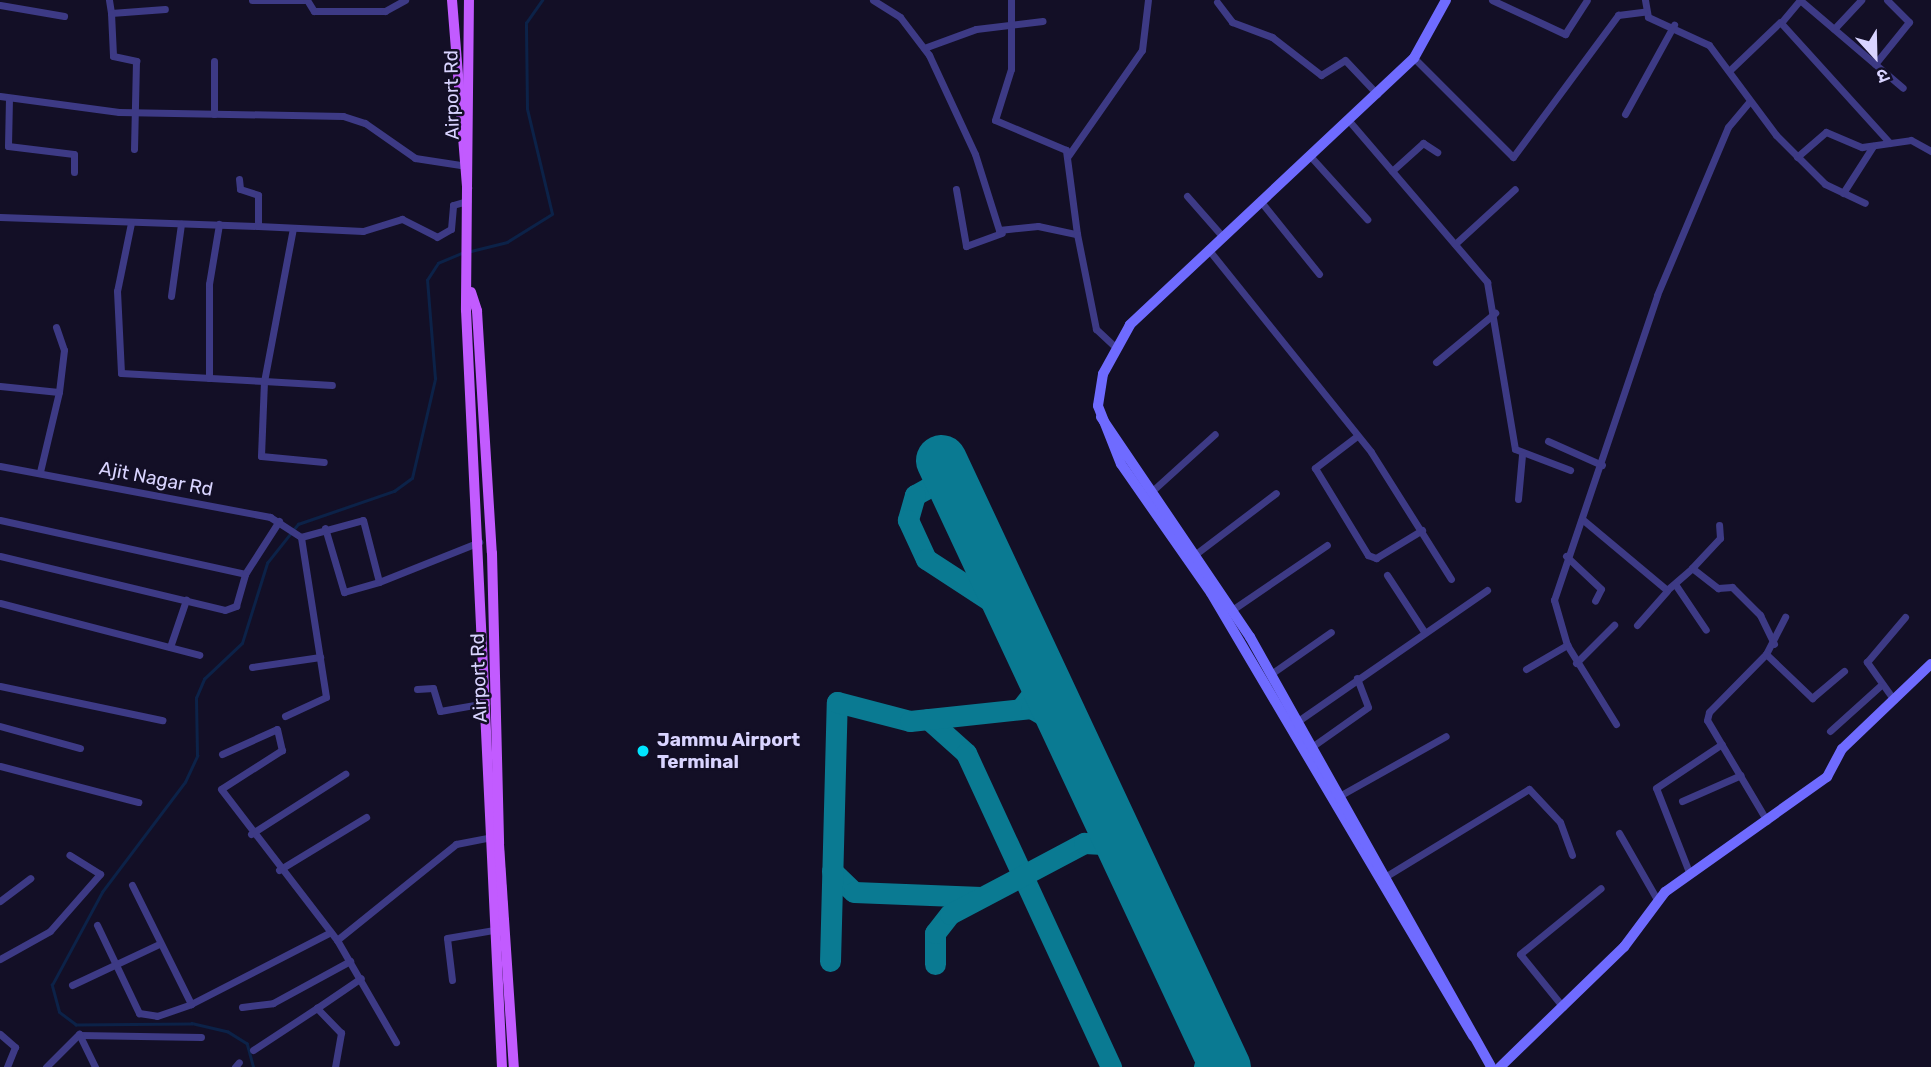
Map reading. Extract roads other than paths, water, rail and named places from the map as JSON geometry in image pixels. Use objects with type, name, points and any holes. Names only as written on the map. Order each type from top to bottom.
[{"type":"main road","points":[[452,0],[460,165],[467,188]]},
{"type":"main road","name":"Airport Rd","points":[[469,0],[468,240],[470,285],[477,311],[492,554],[499,844],[514,1067]]},
{"type":"main road","points":[[470,285],[486,703],[487,838],[502,1067]]},
{"type":"street","points":[[109,0],[113,56],[136,61],[134,149]]},
{"type":"street","points":[[252,0],[307,0],[312,11],[385,11],[405,0]]},
{"type":"street","points":[[873,0],[900,17],[924,48],[958,113],[1003,233]]},
{"type":"street","points":[[1011,0],[1010,74],[995,120],[1058,144],[1068,156],[1077,234],[1096,329],[1115,347]]},
{"type":"street","points":[[1068,156],[1142,50],[1148,0]]},
{"type":"street","points":[[1492,0],[1565,34],[1587,0]]},
{"type":"street","points":[[1644,12],[1646,0]]},
{"type":"street","points":[[1730,70],[1800,0],[1903,88]]},
{"type":"street","points":[[1834,29],[1861,0]]},
{"type":"street","points":[[1875,64],[1909,22],[1887,0]]},
{"type":"street","points":[[1443,1],[1415,58],[1350,122],[1208,249],[1115,347],[1100,386],[1099,414],[1121,464],[1211,593],[1491,1067]]},
{"type":"street","points":[[1217,2],[1232,22],[1272,37],[1321,75],[1345,60],[1377,94]]},
{"type":"street","points":[[0,5],[64,16]]},
{"type":"street","points":[[111,13],[165,9]]},
{"type":"street","points":[[1415,58],[1513,157],[1618,15],[1644,12],[1709,45],[1730,70],[1750,101],[1797,156],[1843,192],[1865,203]]},
{"type":"street","points":[[924,48],[1012,23],[1043,21]]},
{"type":"street","points":[[1780,22],[1890,143]]},
{"type":"street","points":[[1625,114],[1674,25]]},
{"type":"street","points":[[214,61],[214,114]]},
{"type":"street","points":[[0,96],[135,112],[343,116],[365,122],[415,158],[460,165]]},
{"type":"street","points":[[9,98],[8,146],[74,154],[74,172]]},
{"type":"street","points":[[1616,724],[1576,663],[1554,608],[1566,556],[1602,465],[1657,295],[1728,127],[1750,101]]},
{"type":"street","points":[[1350,122],[1487,282],[1495,313],[1514,445],[1522,455],[1570,471]]},
{"type":"street","points":[[1797,156],[1826,132],[1873,146],[1912,140],[1931,151]]},
{"type":"street","points":[[1392,171],[1423,143],[1437,152]]},
{"type":"street","points":[[1843,192],[1873,146]]},
{"type":"street","points":[[1311,157],[1367,219]]},
{"type":"street","points":[[239,179],[240,189],[258,195],[258,226]]},
{"type":"street","points":[[956,189],[967,247],[1003,233],[1038,226],[1077,234]]},
{"type":"street","points":[[1455,244],[1515,189]]},
{"type":"street","points":[[1187,196],[1223,237]]},
{"type":"street","points":[[0,217],[363,231],[402,219],[437,237],[451,229],[453,205],[467,201]]},
{"type":"street","points":[[1262,203],[1320,274]]},
{"type":"street","points":[[131,223],[117,291],[121,373],[332,385]]},
{"type":"street","points":[[171,296],[181,224]]},
{"type":"street","points":[[209,378],[209,284],[219,224]]},
{"type":"street","points":[[293,228],[264,381],[261,456],[324,462]]},
{"type":"street","points":[[1208,249],[1357,436],[1422,530],[1451,579]]},
{"type":"street","points":[[1436,362],[1495,313]]},
{"type":"street","points":[[40,472],[59,392],[64,350],[55,327]]},
{"type":"street","points":[[0,386],[59,392]]},
{"type":"street","points":[[1099,414],[1151,492],[1197,554],[1271,674],[1388,875],[1473,1036]]},
{"type":"street","points":[[1151,492],[1215,434]]},
{"type":"street","points":[[1357,436],[1315,468],[1368,555],[1376,558],[1422,530]]},
{"type":"street","points":[[1548,442],[1602,465]]},
{"type":"street","points":[[1518,499],[1522,455]]},
{"type":"street","name":"Ajit Nagar Rd","points":[[0,466],[281,522],[299,536]]},
{"type":"street","points":[[1197,554],[1276,493]]},
{"type":"street","points":[[1582,519],[1610,537],[1625,562],[1667,591]]},
{"type":"street","points":[[0,520],[245,573]]},
{"type":"street","points":[[285,716],[326,699],[299,536],[363,520],[379,582]]},
{"type":"street","points":[[0,556],[233,609],[245,573],[281,522]]},
{"type":"street","points":[[1637,625],[1720,538],[1719,525]]},
{"type":"street","points":[[325,528],[344,592],[379,582],[479,542]]},
{"type":"street","points":[[1232,610],[1327,545]]},
{"type":"street","points":[[1566,556],[1601,589],[1595,601]]},
{"type":"street","points":[[1692,568],[1718,588],[1732,587],[1760,615],[1774,644]]},
{"type":"street","points":[[1387,575],[1423,630]]},
{"type":"street","points":[[1675,584],[1706,630]]},
{"type":"street","points":[[1298,721],[1423,630],[1487,590]]},
{"type":"street","points":[[170,647],[186,600]]},
{"type":"street","points":[[0,603],[199,654]]},
{"type":"street","points":[[1768,821],[1722,744],[1709,712],[1774,644],[1785,617]]},
{"type":"street","points":[[1894,700],[1880,686],[1868,659],[1905,617]]},
{"type":"street","points":[[1576,663],[1614,625]]},
{"type":"street","points":[[1271,674],[1331,632]]},
{"type":"street","points":[[1526,669],[1567,645]]},
{"type":"street","points":[[1766,654],[1812,698],[1844,671]]},
{"type":"street","points":[[252,667],[320,657]]},
{"type":"street","points":[[1500,1067],[1624,947],[1658,901],[1689,872],[1768,821],[1831,773],[1842,749],[1931,664]]},
{"type":"street","points":[[1313,746],[1368,708],[1357,678]]},
{"type":"street","points":[[0,686],[162,720]]},
{"type":"street","points":[[1830,731],[1880,686]]},
{"type":"street","points":[[416,689],[433,688],[440,711],[486,703]]},
{"type":"street","points":[[0,726],[80,748]]},
{"type":"street","points":[[222,754],[273,727],[284,744],[221,785],[251,834],[337,940],[396,1042]]},
{"type":"street","points":[[1341,795],[1446,736]]},
{"type":"street","points":[[1689,872],[1656,788],[1722,744]]},
{"type":"street","points":[[0,766],[138,802]]},
{"type":"street","points":[[251,834],[345,774]]},
{"type":"street","points":[[1682,801],[1741,775]]},
{"type":"street","points":[[1388,875],[1529,789],[1560,822],[1572,855]]},
{"type":"street","points":[[279,870],[366,817]]},
{"type":"street","points":[[1619,833],[1658,901]]},
{"type":"street","points":[[337,940],[456,844],[487,838]]},
{"type":"street","points":[[0,959],[50,931],[100,874],[69,855]]},
{"type":"street","points":[[0,901],[30,878]]},
{"type":"street","points":[[132,885],[191,1004]]},
{"type":"street","points":[[1563,1007],[1520,954],[1601,888]]},
{"type":"street","points":[[97,925],[139,1013],[157,1016],[191,1004],[331,932]]},
{"type":"street","points":[[452,980],[447,938],[494,930]]},
{"type":"street","points":[[72,985],[159,944]]},
{"type":"street","points":[[242,1007],[273,1003],[350,961]]},
{"type":"street","points":[[253,1050],[361,978]]},
{"type":"street","points":[[317,1008],[341,1034],[335,1067]]},
{"type":"street","points":[[0,1034],[15,1047],[7,1067]]},
{"type":"street","points":[[46,1067],[79,1034],[201,1037]]},
{"type":"street","points":[[79,1034],[95,1067]]},
{"type":"waterway","points":[[471,251],[507,242],[552,214],[527,109],[526,23],[542,0]]},
{"type":"waterway","points":[[253,1067],[247,1044],[228,1032],[192,1024],[76,1025],[59,1012],[52,985],[102,892],[185,782],[197,756],[196,698],[204,679],[242,643],[267,563],[298,524],[394,491],[412,478],[435,379],[427,280],[438,263],[464,252]]},
{"type":"place","name":"Jammu Airport Terminal","points":[[643,751]]}]
